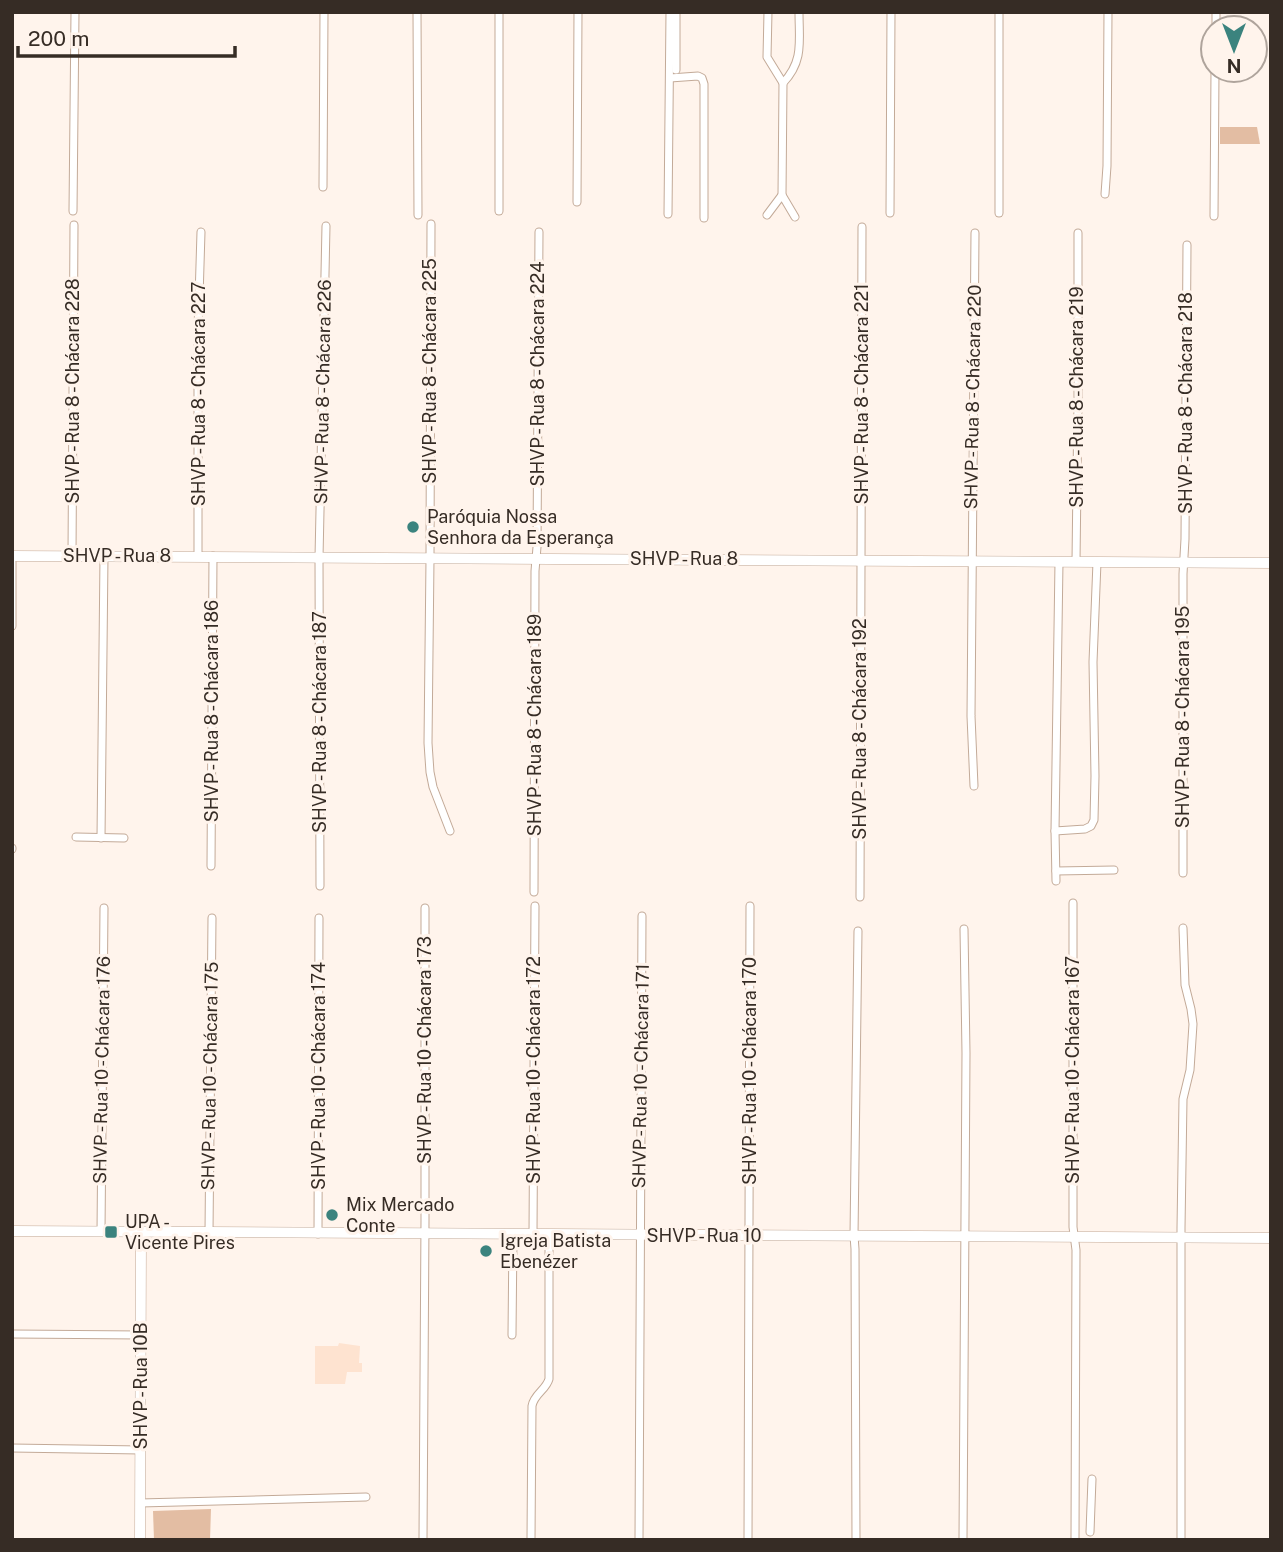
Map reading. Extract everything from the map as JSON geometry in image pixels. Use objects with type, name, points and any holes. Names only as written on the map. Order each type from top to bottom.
[{"type":"street","points":[[73,211],[75,12]]},
{"type":"street","points":[[323,187],[324,12]]},
{"type":"street","points":[[417,12],[418,215]]},
{"type":"street","points":[[499,12],[499,211]]},
{"type":"street","points":[[577,202],[578,12]]},
{"type":"street","points":[[667,214],[670,12]]},
{"type":"street","points":[[676,12],[676,70]]},
{"type":"street","points":[[768,12],[767,57],[783,83],[782,195],[795,217]]},
{"type":"street","points":[[783,83],[797,62],[799,12]]},
{"type":"street","points":[[890,213],[891,12]]},
{"type":"street","points":[[999,12],[999,214]]},
{"type":"street","points":[[1105,194],[1108,12]]},
{"type":"street","points":[[670,78],[698,76],[704,84],[704,218]]},
{"type":"street","points":[[1214,216],[1216,84]]},
{"type":"street","points":[[767,215],[782,195]]},
{"type":"street","name":"SHVP - Rua 8 - Chácara 225","points":[[431,224],[427,714],[430,772],[450,831]]},
{"type":"street","name":"SHVP - Rua 8 - Chácara 228","points":[[72,556],[74,225]]},
{"type":"street","name":"SHVP - Rua 8 - Chácara 226","points":[[319,558],[326,226]]},
{"type":"street","name":"SHVP - Rua 8 - Chácara 221","points":[[860,561],[862,228]]},
{"type":"street","name":"SHVP - Rua 8 - Chácara 227","points":[[198,556],[201,232]]},
{"type":"street","name":"SHVP - Rua 8 - Chácara 224","points":[[536,559],[539,232]]},
{"type":"street","name":"SHVP - Rua 8 - Chácara 220","points":[[974,786],[971,562],[975,233]]},
{"type":"street","name":"SHVP - Rua 8 - Chácara 219","points":[[1076,562],[1078,233]]},
{"type":"street","name":"SHVP - Rua 8 - Chácara 218","points":[[1185,562],[1187,245]]},
{"type":"street","name":"SHVP - Rua 8","points":[[12,556],[1271,563]]},
{"type":"street","points":[[101,838],[104,556]]},
{"type":"street","name":"SHVP - Rua 8 - Chácara 186","points":[[211,866],[213,556]]},
{"type":"street","name":"SHVP - Rua 8 - Chácara 187","points":[[319,558],[320,886]]},
{"type":"street","name":"SHVP - Rua 8 - Chácara 189","points":[[534,892],[536,559]]},
{"type":"street","name":"SHVP - Rua 8 - Chácara 192","points":[[860,561],[860,897]]},
{"type":"street","points":[[12,562],[12,626]]},
{"type":"street","points":[[1056,881],[1059,562]]},
{"type":"street","points":[[1055,831],[1089,828],[1094,820],[1093,662],[1097,562]]},
{"type":"street","name":"SHVP - Rua 8 - Chácara 195","points":[[1183,873],[1185,562]]},
{"type":"street","points":[[76,837],[124,838]]},
{"type":"street","points":[[1056,871],[1114,870]]},
{"type":"street","name":"SHVP - Rua 10 - Chácara 167","points":[[1073,903],[1076,1540]]},
{"type":"street","name":"SHVP - Rua 10 - Chácara 172","points":[[533,1234],[535,906]]},
{"type":"street","name":"SHVP - Rua 10 - Chácara 170","points":[[748,1540],[750,906]]},
{"type":"street","name":"SHVP - Rua 10 - Chácara 176","points":[[100,1232],[104,908]]},
{"type":"street","name":"SHVP - Rua 10 - Chácara 173","points":[[423,1540],[425,908]]},
{"type":"street","name":"SHVP - Rua 10 - Chácara 171","points":[[639,1540],[642,916]]},
{"type":"street","name":"SHVP - Rua 10 - Chácara 175","points":[[209,1233],[212,918]]},
{"type":"street","name":"SHVP - Rua 10 - Chácara 174","points":[[318,918],[318,1234]]},
{"type":"street","points":[[1181,1540],[1183,1099],[1190,1070],[1193,1024],[1185,985],[1183,928]]},
{"type":"street","points":[[963,1540],[966,1238],[964,929]]},
{"type":"street","points":[[856,1540],[854,1237],[858,931]]},
{"type":"street","name":"SHVP - Rua 10","points":[[12,1231],[1271,1238]]},
{"type":"street","name":"SHVP - Rua 10B","points":[[140,1540],[141,1233]]},
{"type":"street","points":[[512,1335],[513,1234]]},
{"type":"street","points":[[531,1540],[532,1406],[549,1379],[550,1235]]},
{"type":"street","points":[[12,1334],[141,1335]]},
{"type":"street","points":[[12,1448],[141,1450]]},
{"type":"street","points":[[1090,1532],[1092,1479]]},
{"type":"street","points":[[1076,1487],[1092,1489]]},
{"type":"street","points":[[140,1503],[366,1497]]},
{"type":"shaded area","points":[[1220,127],[1257,127],[1260,144],[1220,144]]},
{"type":"shaded area","points":[[339,1343],[360,1346],[359,1363],[362,1363],[362,1372],[347,1372],[345,1384],[315,1384],[315,1346],[338,1346]]},
{"type":"shaded area","points":[[211,1509],[210,1540],[154,1540],[153,1511]]},
{"type":"place","name":"Paróquia Nossa Senhora da Esperança","points":[[413,527]]},
{"type":"place","name":"Mix Mercado Conte","points":[[332,1215]]},
{"type":"place","name":"UPA - Vicente Pires","points":[[111,1232]]},
{"type":"place","name":"Igreja Batista Ebenézer","points":[[486,1251]]}]
